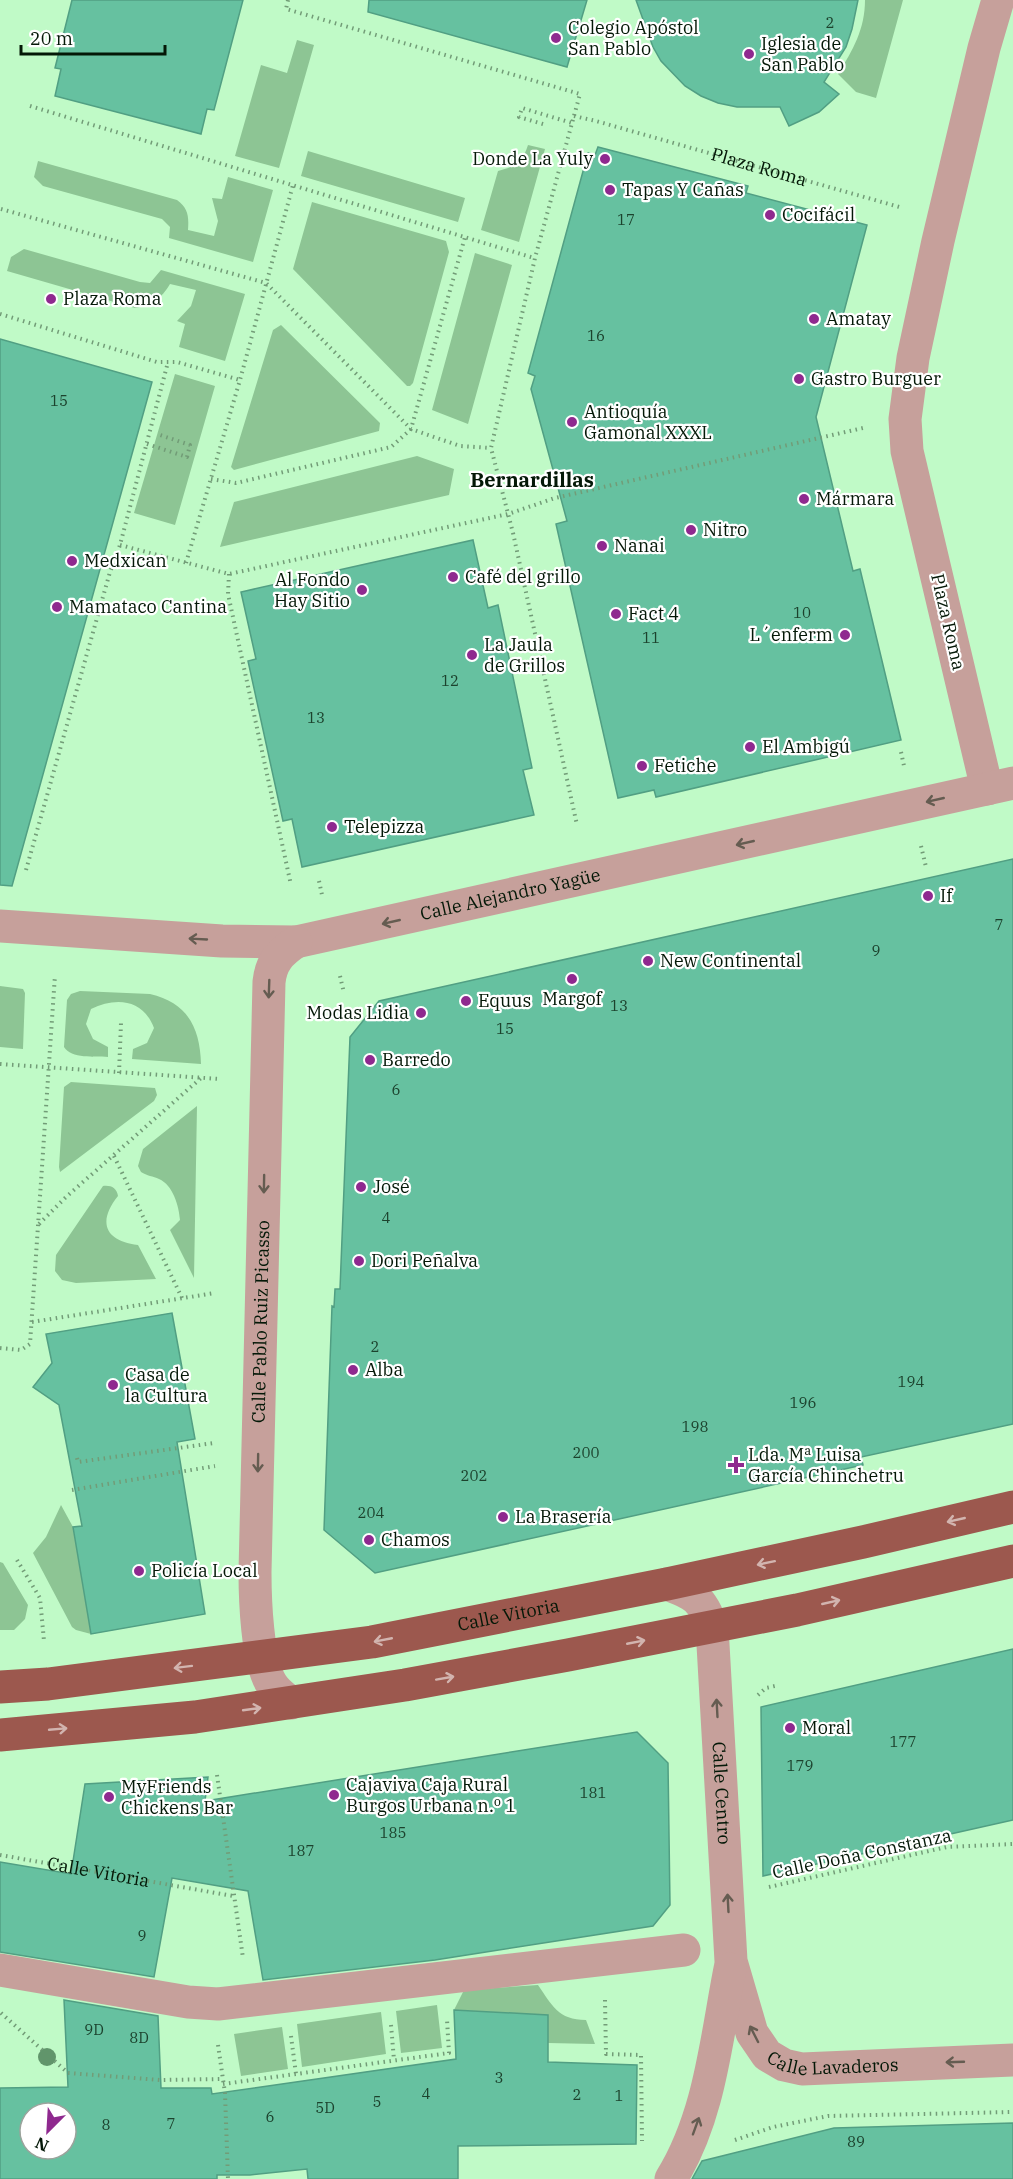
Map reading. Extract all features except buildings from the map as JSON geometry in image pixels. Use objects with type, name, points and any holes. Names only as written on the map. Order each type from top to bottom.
[{"type":"highway","name":"Calle Vitoria","points":[[0,1687],[48,1684],[372,1642],[667,1584],[1013,1507]]},
{"type":"highway","points":[[0,1735],[195,1717],[428,1681],[712,1627],[1013,1561]]},
{"type":"street","name":"Plaza Roma","points":[[998,0],[984,48],[913,358],[905,419],[908,451],[1000,786]]},
{"type":"street","name":"Calle Alejandro Yagüe","points":[[0,926],[188,939],[296,942],[1000,786]]},
{"type":"street","name":"Calle Pablo Ruiz Picasso","points":[[291,1703],[271,1684],[262,1657],[255,1598],[255,1572],[269,982],[270,969],[275,959],[296,942]]},
{"type":"street","points":[[667,1584],[689,1593],[704,1606],[712,1627]]},
{"type":"street","name":"Calle Centro","points":[[712,1627],[731,1961]]},
{"type":"street","points":[[0,1970],[188,2002],[212,2004],[684,1950]]},
{"type":"street","points":[[671,2179],[696,2128],[707,2094],[731,1961]]},
{"type":"street","name":"Calle Lavaderos","points":[[731,1961],[752,2033],[767,2055],[784,2065],[802,2069],[1013,2060]]},
{"type":"path","points":[[288,0],[286,9],[580,94],[535,258],[491,447],[513,533],[577,825]]},
{"type":"path","points":[[30,106],[535,258]]},
{"type":"path","points":[[543,124],[519,117],[522,108],[572,123]]},
{"type":"path","name":"Plaza Roma","points":[[574,116],[596,120],[944,220]]},
{"type":"path","points":[[186,563],[240,380],[293,185]]},
{"type":"path","points":[[1,209],[266,283],[411,429],[460,446],[491,447]]},
{"type":"path","points":[[211,479],[236,483],[390,447],[411,429],[465,237]]},
{"type":"path","points":[[0,314],[157,362],[177,362],[240,380]]},
{"type":"path","points":[[26,870],[110,572],[120,545],[168,363]]},
{"type":"path","points":[[120,545],[230,574],[508,514],[555,498],[905,419]]},
{"type":"path","points":[[147,444],[187,457],[190,445],[157,434]]},
{"type":"path","points":[[230,574],[228,594],[291,885]]},
{"type":"path","points":[[0,1348],[21,1350],[30,1344],[55,975]]},
{"type":"path","points":[[119,1073],[121,1023]]},
{"type":"path","points":[[0,1064],[220,1079]]},
{"type":"path","points":[[39,1224],[66,1197],[201,1078]]},
{"type":"path","points":[[114,1156],[182,1298]]},
{"type":"path","points":[[32,1322],[215,1293]]},
{"type":"path","points":[[77,1458],[78,1462],[214,1443]]},
{"type":"path","points":[[72,1490],[215,1466]]},
{"type":"path","points":[[18,1560],[40,1598],[44,1645]]},
{"type":"path","points":[[217,1775],[250,2000]]},
{"type":"path","name":"Calle Doña Constanza","points":[[765,1888],[947,1847],[1013,1844]]},
{"type":"path","name":"Calle Vitoria","points":[[0,1855],[233,1896]]},
{"type":"path","points":[[0,2013],[68,2073],[160,2080],[223,2081],[449,2053],[444,1977]]},
{"type":"path","points":[[212,2004],[223,2081],[228,2179]]},
{"type":"path","points":[[605,2020],[606,2054],[641,2055],[642,2142]]},
{"type":"path","points":[[732,2141],[773,2127],[828,2116],[1013,2112]]},
{"type":"green space","points":[[865,0],[903,0],[876,98],[856,92],[838,74],[857,39],[863,20]]},
{"type":"green space","points":[[297,40],[314,45],[279,168],[235,156],[261,65],[287,73]]},
{"type":"green space","points":[[528,145],[545,149],[519,242],[481,230],[498,171],[518,163]]},
{"type":"green space","points":[[308,151],[465,198],[458,222],[301,176]]},
{"type":"green space","points":[[38,161],[177,200],[184,206],[187,213],[188,230],[214,236],[218,221],[212,198],[222,199],[228,177],[273,190],[253,262],[169,238],[170,227],[162,219],[43,186],[34,177]]},
{"type":"green space","points":[[312,202],[446,241],[449,252],[413,383],[410,386],[407,386],[293,269]]},
{"type":"green space","points":[[24,249],[140,282],[150,283],[161,270],[245,294],[225,361],[179,347],[185,324],[177,321],[191,306],[196,290],[170,284],[156,300],[135,308],[7,271],[11,257]]},
{"type":"green space","points":[[475,253],[512,265],[468,424],[432,410]]},
{"type":"green space","points":[[281,325],[380,423],[379,431],[234,470],[231,467],[273,330]]},
{"type":"green space","points":[[175,374],[215,386],[175,525],[134,513]]},
{"type":"green space","points":[[417,456],[454,469],[449,495],[220,547],[234,502]]},
{"type":"green space","points":[[0,986],[23,989],[25,993],[23,1049],[0,1047]]},
{"type":"green space","points":[[80,991],[150,994],[174,1004],[183,1011],[194,1028],[198,1039],[201,1064],[132,1059],[133,1049],[147,1043],[154,1028],[143,1011],[128,1003],[119,1002],[91,1009],[86,1024],[93,1039],[108,1047],[108,1057],[84,1056],[67,1051],[64,1047],[67,1000],[71,994]]},
{"type":"green space","points":[[71,1082],[155,1088],[157,1095],[154,1101],[60,1172],[64,1087]]},
{"type":"green space","points":[[197,1106],[194,1278],[170,1230],[180,1220],[174,1196],[164,1182],[141,1172],[138,1166],[143,1149]]},
{"type":"green space","points":[[103,1186],[113,1188],[118,1196],[108,1214],[106,1222],[108,1229],[118,1239],[138,1245],[156,1279],[76,1283],[62,1280],[55,1271],[56,1255]]},
{"type":"green space","points":[[61,1505],[73,1527],[91,1634],[72,1627],[33,1553],[46,1537]]},
{"type":"green space","points":[[0,1562],[3,1563],[28,1605],[25,1619],[14,1630],[0,1630]]},
{"type":"green space","points":[[538,1985],[552,2005],[562,2014],[586,2020],[595,2044],[548,2043],[547,2015],[454,2010],[464,1990]]},
{"type":"green space","points":[[437,2005],[442,2048],[401,2053],[396,2011]]},
{"type":"green space","points":[[381,2012],[386,2054],[302,2067],[297,2024]]},
{"type":"green space","points":[[282,2027],[288,2069],[241,2076],[234,2034]]},
{"type":"place","name":"Colegio Apóstol San Pablo","points":[[556,38]]},
{"type":"place","name":"Iglesia de San Pablo","points":[[749,54]]},
{"type":"place","name":"Donde La Yuly","points":[[605,159]]},
{"type":"place","name":"Tapas Y Cañas","points":[[610,190]]},
{"type":"place","name":"Cocifácil","points":[[770,215]]},
{"type":"place","name":"Plaza Roma","points":[[51,299]]},
{"type":"place","name":"Amatay","points":[[814,319]]},
{"type":"place","name":"Gastro Burguer","points":[[799,379]]},
{"type":"place","name":"Antioquía Gamonal XXXL","points":[[572,422]]},
{"type":"place","name":"Mármara","points":[[804,499]]},
{"type":"place","name":"Nitro","points":[[691,530]]},
{"type":"place","name":"Nanai","points":[[602,546]]},
{"type":"place","name":"Medxican","points":[[72,561]]},
{"type":"place","name":"Café del grillo","points":[[453,577]]},
{"type":"place","name":"Al Fondo Hay Sitio","points":[[362,590]]},
{"type":"place","name":"Mamataco Cantina","points":[[57,607]]},
{"type":"place","name":"Fact 4","points":[[616,614]]},
{"type":"place","name":"L´enferm","points":[[845,635]]},
{"type":"place","name":"La Jaula de Grillos","points":[[472,655]]},
{"type":"place","name":"El Ambigú","points":[[750,747]]},
{"type":"place","name":"Fetiche","points":[[642,766]]},
{"type":"place","name":"Telepizza","points":[[332,827]]},
{"type":"place","name":"If","points":[[928,896]]},
{"type":"place","name":"New Continental","points":[[648,961]]},
{"type":"place","name":"Margof","points":[[572,979]]},
{"type":"place","name":"Equus","points":[[466,1001]]},
{"type":"place","name":"Modas Lidia","points":[[421,1013]]},
{"type":"place","name":"Barredo","points":[[370,1060]]},
{"type":"place","name":"José","points":[[361,1187]]},
{"type":"place","name":"Dori Peñalva","points":[[359,1261]]},
{"type":"place","name":"Alba","points":[[353,1370]]},
{"type":"place","name":"Casa de la Cultura","points":[[113,1385]]},
{"type":"place","name":"Lda. Mª Luisa García Chinchetru","points":[[736,1465]]},
{"type":"place","name":"La Brasería","points":[[503,1517]]},
{"type":"place","name":"Chamos","points":[[369,1540]]},
{"type":"place","name":"Policía Local","points":[[139,1571]]},
{"type":"place","name":"Moral","points":[[790,1728]]},
{"type":"place","name":"Cajaviva Caja Rural Burgos Urbana n.º 1","points":[[334,1795]]},
{"type":"place","name":"MyFriends Chickens Bar","points":[[109,1797]]},
{"type":"district","name":"Bernardillas","points":[[532,480]]}]
